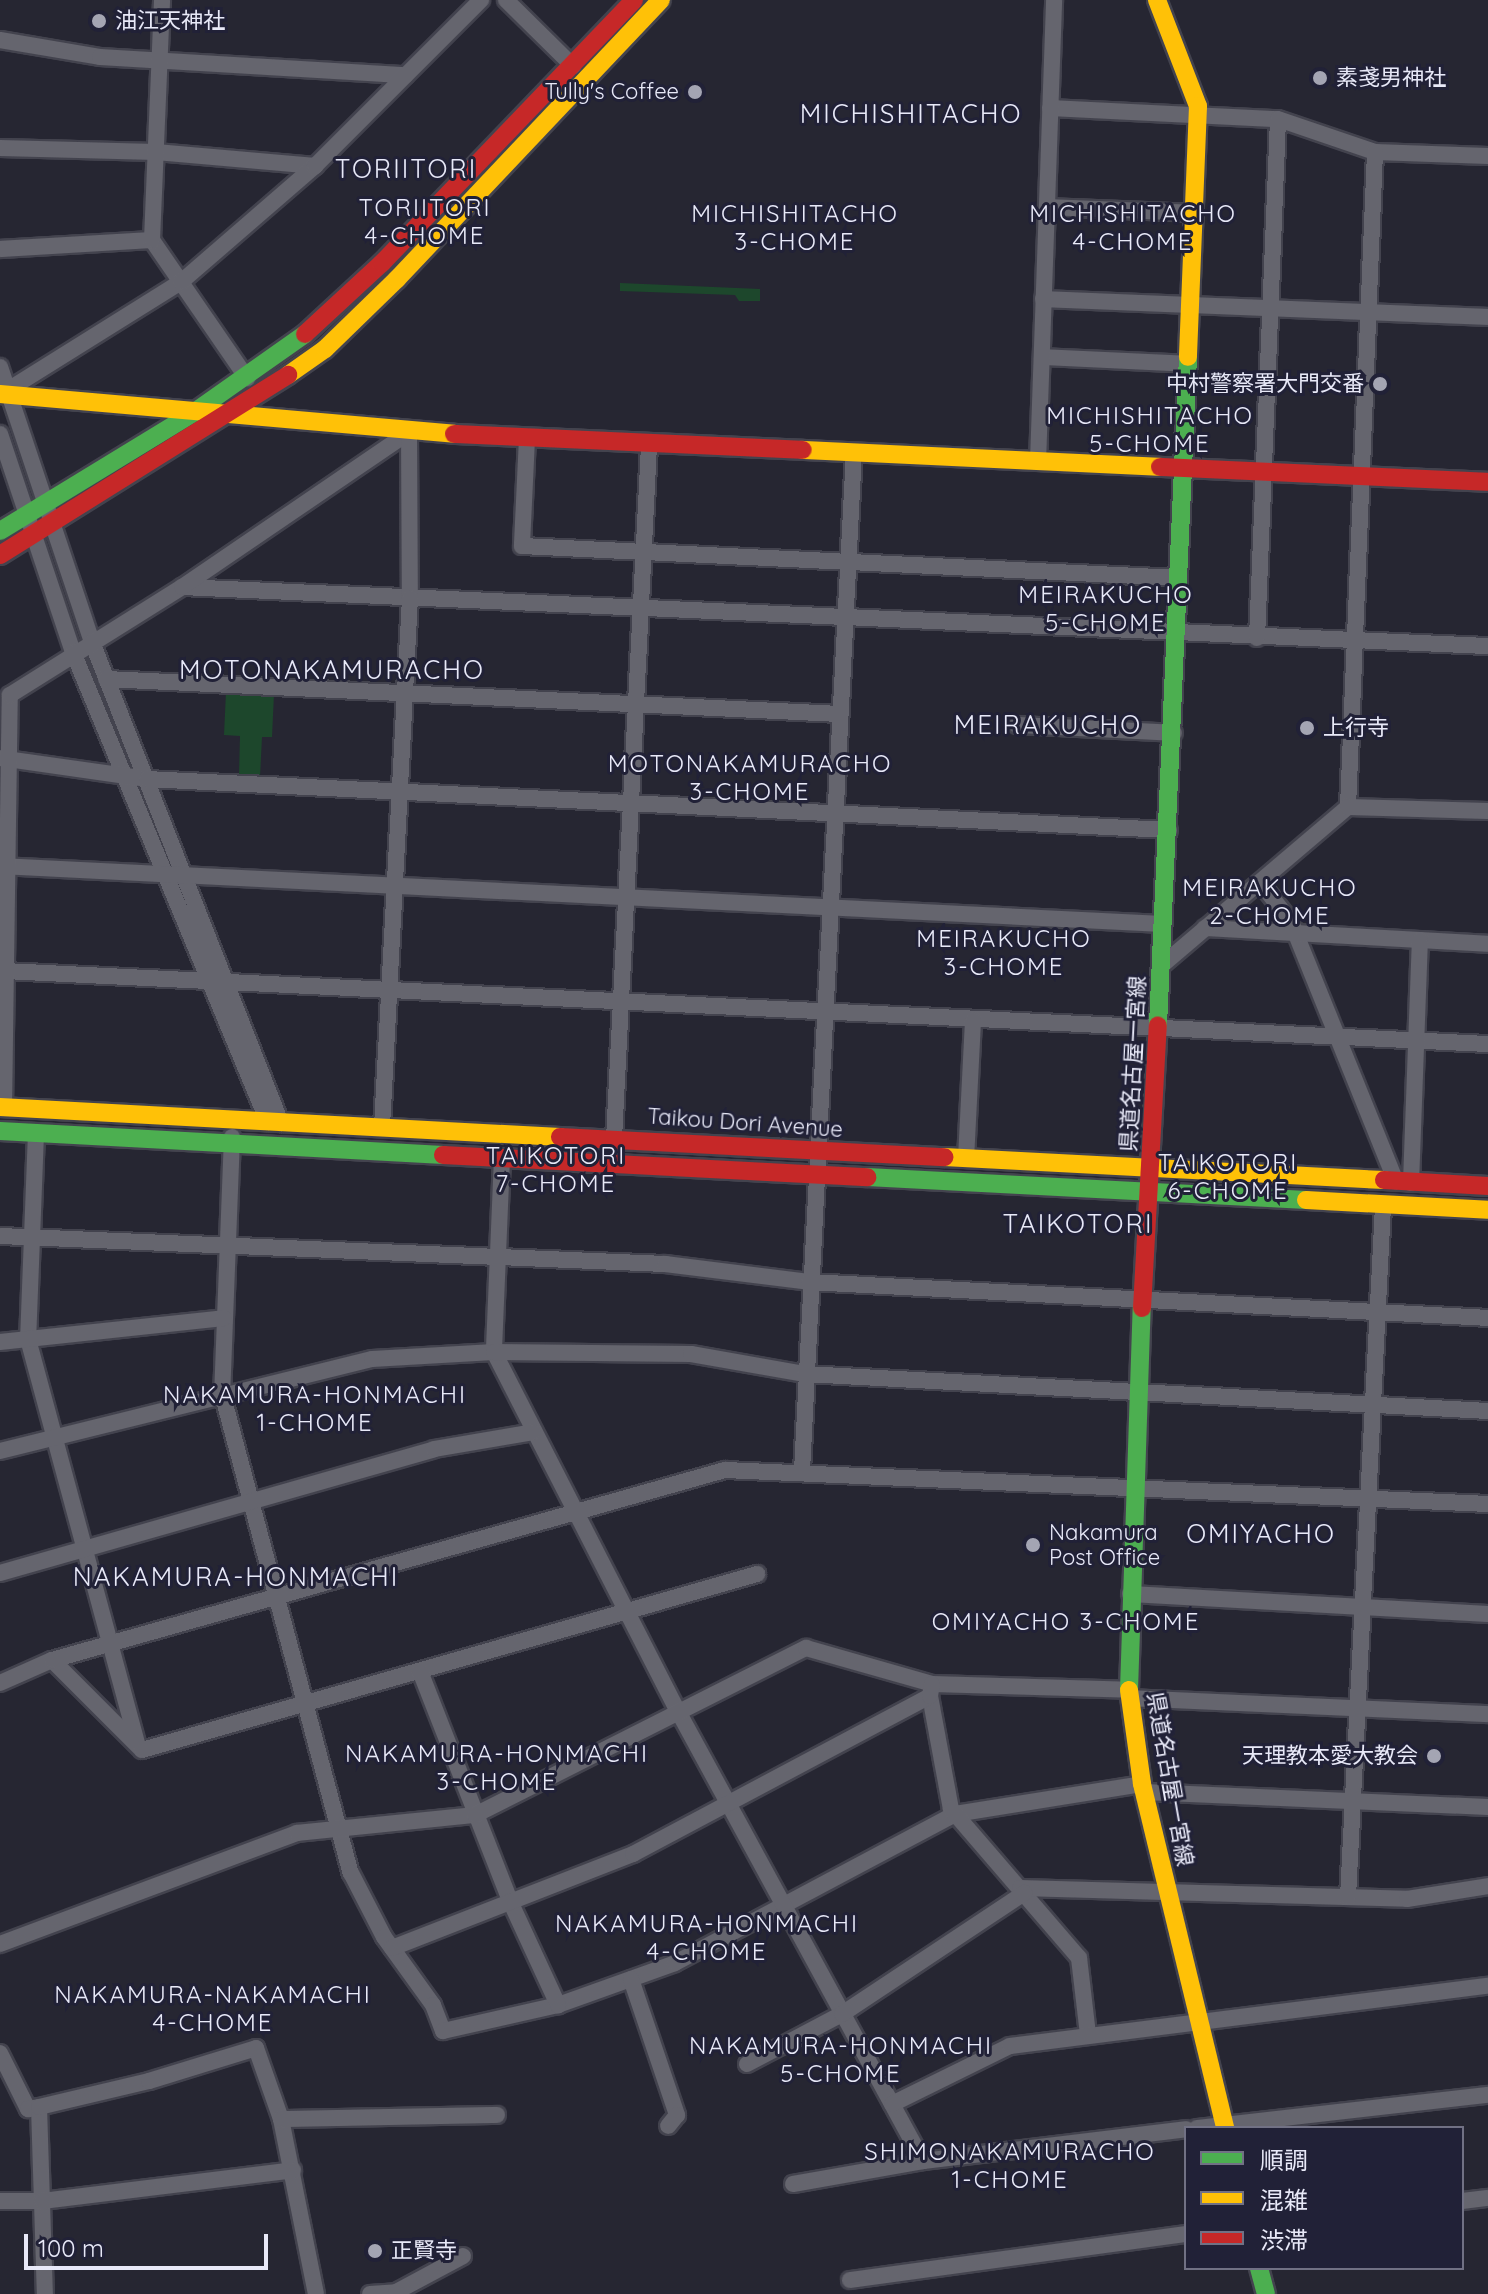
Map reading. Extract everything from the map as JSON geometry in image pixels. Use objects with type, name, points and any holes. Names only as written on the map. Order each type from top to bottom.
[{"type":"main road","points":[[0,531],[193,413],[307,333],[382,263],[634,0]]},
{"type":"main road","points":[[0,555],[232,413],[325,349],[397,279],[661,0]]},
{"type":"main road","name":"県道名古屋一宮線","points":[[1157,0],[1198,116],[1174,733],[1152,1171],[1147,1194],[1137,1393],[1130,1694],[1143,1788],[1165,1890],[1224,2126]]},
{"type":"main road","points":[[6,393],[409,432],[1263,474],[1488,482]]},
{"type":"main road","name":"Taikou Dori Avenue","points":[[2,1107],[1152,1171],[1488,1186]]},
{"type":"main road","name":"Taikou Dori Avenue","points":[[0,1131],[1488,1210]]},
{"type":"main road","points":[[1260,2270],[1266,2294]]},
{"type":"street","points":[[162,0],[152,240],[247,378]]},
{"type":"street","points":[[6,393],[181,282],[315,166],[481,0]]},
{"type":"street","points":[[506,0],[573,66]]},
{"type":"street","points":[[1038,462],[1054,0]]},
{"type":"street","points":[[0,40],[160,61],[405,75]]},
{"type":"street","points":[[1050,108],[1278,119],[1375,152],[1488,156]]},
{"type":"street","points":[[1257,638],[1278,119]]},
{"type":"street","points":[[0,148],[156,152],[315,166]]},
{"type":"street","points":[[1348,807],[1375,152]]},
{"type":"street","points":[[1048,207],[1195,213]]},
{"type":"street","points":[[0,249],[152,240]]},
{"type":"street","points":[[1043,299],[1488,317]]},
{"type":"street","points":[[1042,357],[1189,364]]},
{"type":"street","points":[[0,367],[6,393],[45,504],[43,529],[73,652],[124,776],[171,874],[229,982],[275,1122]]},
{"type":"street","points":[[2,1107],[4,759],[10,695],[73,652],[182,587],[409,432]]},
{"type":"street","points":[[382,1127],[410,598],[409,432]]},
{"type":"street","points":[[0,434],[28,514],[43,529],[147,779],[171,874],[207,981],[275,1122]]},
{"type":"street","points":[[527,438],[522,546],[1179,578]]},
{"type":"street","points":[[614,1139],[649,445]]},
{"type":"street","points":[[802,1471],[815,1152],[854,453]]},
{"type":"street","points":[[182,587],[1177,635],[1488,646]]},
{"type":"street","points":[[106,679],[840,714]]},
{"type":"street","points":[[1017,725],[1174,733]]},
{"type":"street","points":[[4,759],[147,779],[1169,830]]},
{"type":"street","points":[[1161,966],[1348,807],[1488,811]]},
{"type":"street","points":[[3,866],[1163,924]]},
{"type":"street","points":[[1260,882],[1295,933],[1403,1183]]},
{"type":"street","points":[[1205,928],[1488,944]]},
{"type":"street","points":[[1403,1183],[1417,1040],[1420,940]]},
{"type":"street","points":[[5,971],[1488,1044]]},
{"type":"street","points":[[966,1159],[973,1020]]},
{"type":"street","points":[[233,1120],[222,1393],[351,1873],[392,1948],[433,2005],[443,2031],[558,2005],[675,1963],[781,1903],[955,1814],[1143,1788],[1488,1807]]},
{"type":"street","points":[[36,1133],[28,1339],[138,1747]]},
{"type":"street","points":[[502,1158],[494,1352],[679,1713],[923,2161]]},
{"type":"street","points":[[1348,1897],[1383,1205]]},
{"type":"street","points":[[0,1236],[665,1264],[809,1282],[1488,1318]]},
{"type":"street","points":[[0,1342],[224,1318]]},
{"type":"street","points":[[0,1451],[222,1393],[391,1356],[494,1352],[691,1354],[805,1374],[1488,1411]]},
{"type":"street","points":[[0,1573],[434,1449],[533,1432]]},
{"type":"street","points":[[0,1683],[52,1660],[725,1470],[802,1471],[1488,1504]]},
{"type":"street","points":[[52,1660],[142,1750],[757,1574]]},
{"type":"street","points":[[1130,1594],[1488,1614]]},
{"type":"street","points":[[0,1944],[297,1833],[475,1815],[806,1648],[931,1690],[1130,1694],[1488,1714]]},
{"type":"street","points":[[420,1671],[510,1901],[558,2005]]},
{"type":"street","points":[[392,1948],[633,1854],[931,1690]]},
{"type":"street","points":[[931,1690],[955,1814],[1079,1958],[1088,2035]]},
{"type":"street","points":[[747,2064],[842,2014],[1022,1891],[1165,1890],[1407,1899],[1488,1886]]},
{"type":"street","points":[[631,1979],[677,2115],[668,2126]]},
{"type":"street","points":[[892,2104],[1010,2046],[1488,1986]]},
{"type":"street","points":[[0,2053],[28,2109],[149,2081],[256,2048],[281,2119],[316,2294]]},
{"type":"street","points":[[1224,2126],[1488,2095]]},
{"type":"street","points":[[39,2107],[45,2294]]},
{"type":"street","points":[[281,2119],[497,2115]]},
{"type":"street","points":[[793,2184],[923,2161],[1184,2129]]},
{"type":"street","points":[[0,2201],[42,2201],[293,2170]]},
{"type":"street","points":[[1464,2201],[1488,2198]]},
{"type":"street","points":[[850,2280],[1184,2234]]},
{"type":"street","points":[[370,2294],[396,2292],[463,2256]]},
{"type":"green space","points":[[620,283],[760,289],[760,301],[739,301],[735,295],[620,291]]},
{"type":"green space","points":[[226,692],[274,694],[272,737],[262,737],[260,777],[239,776],[240,736],[224,735]]},
{"type":"traffic: fast","points":[[0,531],[193,413],[305,334]]},
{"type":"traffic: fast","points":[[1158,1025],[1188,357]]},
{"type":"traffic: fast","points":[[0,1131],[443,1155]]},
{"type":"traffic: fast","points":[[867,1177],[1306,1200]]},
{"type":"traffic: fast","points":[[1129,1690],[1142,1308]]},
{"type":"traffic: fast","points":[[1260,2270],[1266,2294]]},
{"type":"traffic: slow","points":[[288,375],[325,349],[397,279],[661,0]]},
{"type":"traffic: slow","points":[[1157,0],[1198,106],[1188,357]]},
{"type":"traffic: slow","points":[[0,394],[454,434]]},
{"type":"traffic: slow","points":[[803,450],[1160,467]]},
{"type":"traffic: slow","points":[[0,1107],[560,1137]]},
{"type":"traffic: slow","points":[[944,1157],[1384,1180]]},
{"type":"traffic: slow","points":[[1306,1200],[1488,1210]]},
{"type":"traffic: slow","points":[[1129,1690],[1142,1784],[1225,2126]]},
{"type":"traffic: jam","points":[[305,334],[382,263],[634,0]]},
{"type":"traffic: jam","points":[[0,555],[288,375]]},
{"type":"traffic: jam","points":[[454,434],[803,450]]},
{"type":"traffic: jam","points":[[1160,467],[1488,482]]},
{"type":"traffic: jam","points":[[1142,1308],[1158,1025]]},
{"type":"traffic: jam","points":[[560,1137],[944,1157]]},
{"type":"traffic: jam","points":[[443,1155],[867,1177]]},
{"type":"traffic: jam","points":[[1384,1180],[1488,1186]]},
{"type":"place","name":"油江天神社","points":[[99,21]]},
{"type":"place","name":"素戔男神社","points":[[1320,78]]},
{"type":"place","name":"Tully's Coffee","points":[[695,92]]},
{"type":"place","name":"中村警察署大門交番","points":[[1380,384]]},
{"type":"place","name":"上行寺","points":[[1307,728]]},
{"type":"place","name":"Nakamura Post Office","points":[[1033,1545]]},
{"type":"place","name":"天理教本愛大教会","points":[[1434,1756]]},
{"type":"place","name":"正賢寺","points":[[375,2251]]},
{"type":"district","name":"MICHISHITACHO","points":[[911,114]]},
{"type":"district","name":"TORIITORI","points":[[406,169]]},
{"type":"district","name":"TORIITORI 4-CHOME","points":[[425,222]]},
{"type":"district","name":"MICHISHITACHO 3-CHOME","points":[[795,228]]},
{"type":"district","name":"MICHISHITACHO 4-CHOME","points":[[1133,228]]},
{"type":"district","name":"MICHISHITACHO 5-CHOME","points":[[1150,430]]},
{"type":"district","name":"MEIRAKUCHO 5-CHOME","points":[[1106,609]]},
{"type":"district","name":"MOTONAKAMURACHO","points":[[332,670]]},
{"type":"district","name":"MEIRAKUCHO","points":[[1048,725]]},
{"type":"district","name":"MOTONAKAMURACHO 3-CHOME","points":[[750,778]]},
{"type":"district","name":"MEIRAKUCHO 2-CHOME","points":[[1270,902]]},
{"type":"district","name":"MEIRAKUCHO 3-CHOME","points":[[1004,953]]},
{"type":"district","name":"TAIKOTORI 7-CHOME","points":[[556,1170]]},
{"type":"district","name":"TAIKOTORI 6-CHOME","points":[[1228,1177]]},
{"type":"district","name":"TAIKOTORI","points":[[1078,1224]]},
{"type":"district","name":"NAKAMURA-HONMACHI 1-CHOME","points":[[315,1409]]},
{"type":"district","name":"OMIYACHO","points":[[1261,1534]]},
{"type":"district","name":"NAKAMURA-HONMACHI","points":[[236,1577]]},
{"type":"district","name":"OMIYACHO 3-CHOME","points":[[1066,1622]]},
{"type":"district","name":"NAKAMURA-HONMACHI 3-CHOME","points":[[497,1768]]},
{"type":"district","name":"NAKAMURA-HONMACHI 4-CHOME","points":[[707,1938]]},
{"type":"district","name":"NAKAMURA-NAKAMACHI 4-CHOME","points":[[213,2009]]},
{"type":"district","name":"NAKAMURA-HONMACHI 5-CHOME","points":[[841,2060]]},
{"type":"district","name":"SHIMONAKAMURACHO 1-CHOME","points":[[1010,2166]]}]
